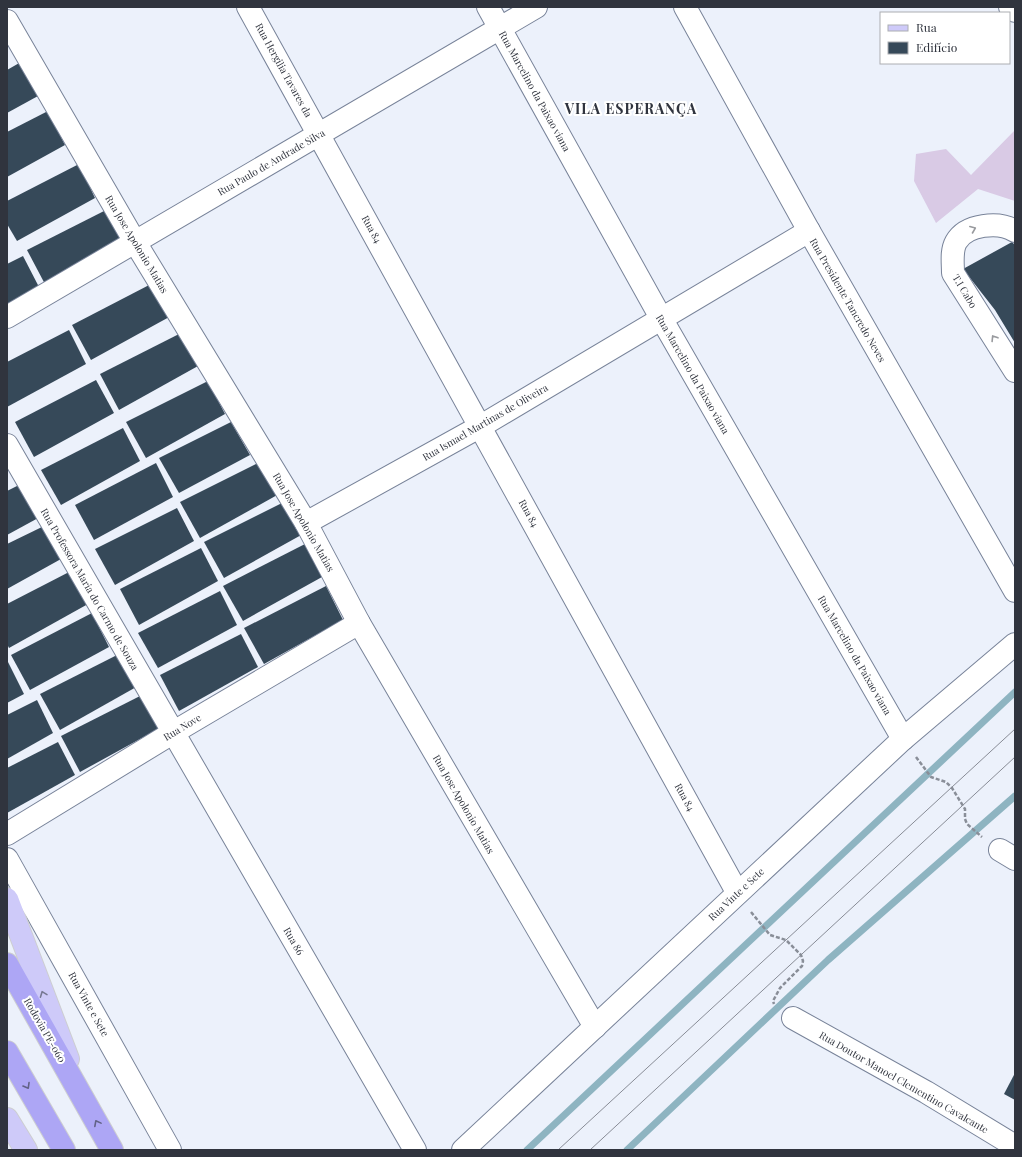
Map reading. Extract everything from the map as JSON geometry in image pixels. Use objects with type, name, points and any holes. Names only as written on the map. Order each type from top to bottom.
[{"type":"highway","name":"Rodovia PE-060","points":[[7,964],[112,1150]]},
{"type":"highway","points":[[7,1052],[64,1150]]},
{"type":"main road","points":[[7,899],[82,1096]]},
{"type":"main road","points":[[7,1118],[26,1150]]},
{"type":"street","name":"Rua Hergilia Tavares da","points":[[248,7],[319,134]]},
{"type":"street","name":"Rua Marcelino da Paixao viana","points":[[488,7],[661,318],[903,739]]},
{"type":"street","name":"Rua Paulo de Andrade Silva","points":[[7,317],[536,7]]},
{"type":"street","name":"Rua Presidente Tancredo Neves","points":[[685,7],[809,231],[1015,591]]},
{"type":"street","points":[[1010,7],[1015,11]]},
{"type":"street","name":"Rua Jose Apolonio Matias","points":[[7,21],[135,242],[306,523],[359,623],[595,1027]]},
{"type":"street","name":"Rua 84","points":[[319,134],[737,892]]},
{"type":"street","name":"T.I Cabo","points":[[1015,231],[991,224],[970,230],[956,242],[952,258],[953,273],[1015,371]]},
{"type":"street","name":"Rua Ismael Martinas de Oliveira","points":[[306,523],[481,426],[809,231]]},
{"type":"street","name":"Rua Professora Maria do Carmo de Souza","points":[[7,445],[174,732]]},
{"type":"street","name":"Rua Nove","points":[[7,834],[174,732],[359,623]]},
{"type":"street","name":"Rua Vinte e Sete","points":[[463,1150],[737,892],[903,739],[1015,644]]},
{"type":"street","name":"Rua 86","points":[[174,732],[415,1150]]},
{"type":"street","name":"Rua Vinte e Sete","points":[[7,859],[170,1150]]},
{"type":"street","name":"Rua Doutor Manoel Clementino Cavalcante","points":[[793,1018],[926,1092],[1015,1146]]},
{"type":"path","points":[[921,763],[931,777],[946,782],[952,788],[965,809],[965,819],[967,824],[1000,850]]},
{"type":"path","points":[[754,916],[770,935],[786,940],[801,955],[803,960],[802,966],[780,988],[773,1001]]},
{"type":"shaded area","points":[[1015,130],[1015,201],[978,189],[936,223],[914,181],[916,154],[946,149],[971,175]]},
{"type":"building","points":[[21,62],[38,96],[7,113],[7,70]]},
{"type":"building","points":[[48,111],[65,145],[7,177],[7,132]]},
{"type":"building","points":[[79,164],[95,198],[17,241],[7,224],[7,201]]},
{"type":"building","points":[[108,209],[125,242],[46,286],[27,250]]},
{"type":"building","points":[[1012,242],[1015,245],[1015,343],[995,310],[963,269]]},
{"type":"building","points":[[23,256],[40,289],[7,308],[7,264]]},
{"type":"building","points":[[153,283],[171,316],[91,360],[72,325]]},
{"type":"building","points":[[69,330],[86,364],[7,407],[7,362]]},
{"type":"building","points":[[181,333],[198,366],[119,410],[100,374]]},
{"type":"building","points":[[96,380],[114,413],[34,457],[15,422]]},
{"type":"building","points":[[208,381],[225,414],[146,458],[126,422]]},
{"type":"building","points":[[231,422],[250,455],[179,493],[159,458]]},
{"type":"building","points":[[123,428],[140,461],[61,505],[41,470]]},
{"type":"building","points":[[262,461],[279,494],[200,538],[180,502]]},
{"type":"building","points":[[156,463],[173,497],[94,540],[75,505]]},
{"type":"building","points":[[23,483],[40,517],[7,535],[7,491]]},
{"type":"building","points":[[286,501],[303,534],[224,578],[204,542]]},
{"type":"building","points":[[177,508],[194,541],[115,585],[95,549]]},
{"type":"building","points":[[44,526],[61,559],[7,589],[7,544]]},
{"type":"building","points":[[305,544],[322,577],[243,621],[223,586]]},
{"type":"building","points":[[201,548],[218,581],[139,625],[120,589]]},
{"type":"building","points":[[71,571],[88,604],[9,648],[7,644],[7,604]]},
{"type":"building","points":[[326,586],[343,620],[264,664],[244,628]]},
{"type":"building","points":[[220,591],[237,625],[158,668],[138,633]]},
{"type":"building","points":[[92,613],[109,647],[30,690],[11,655]]},
{"type":"building","points":[[241,634],[258,667],[179,711],[160,675]]},
{"type":"building","points":[[121,653],[138,686],[60,730],[40,694]]},
{"type":"building","points":[[7,660],[24,694],[7,703]]},
{"type":"building","points":[[142,695],[160,728],[80,772],[61,736]]},
{"type":"building","points":[[37,700],[53,733],[7,759],[7,715]]},
{"type":"building","points":[[58,742],[75,775],[7,813],[7,768]]},
{"type":"building","points":[[1015,1073],[1015,1100],[1004,1094]]},
{"type":"waterway","points":[[527,1150],[1015,692]]},
{"type":"waterway","points":[[627,1150],[828,960],[1015,796]]},
{"type":"tram line","points":[[558,1150],[1015,729]]},
{"type":"tram line","points":[[590,1150],[1015,757]]},
{"type":"district","name":"VILA ESPERANÇA","points":[[631,108]]}]
